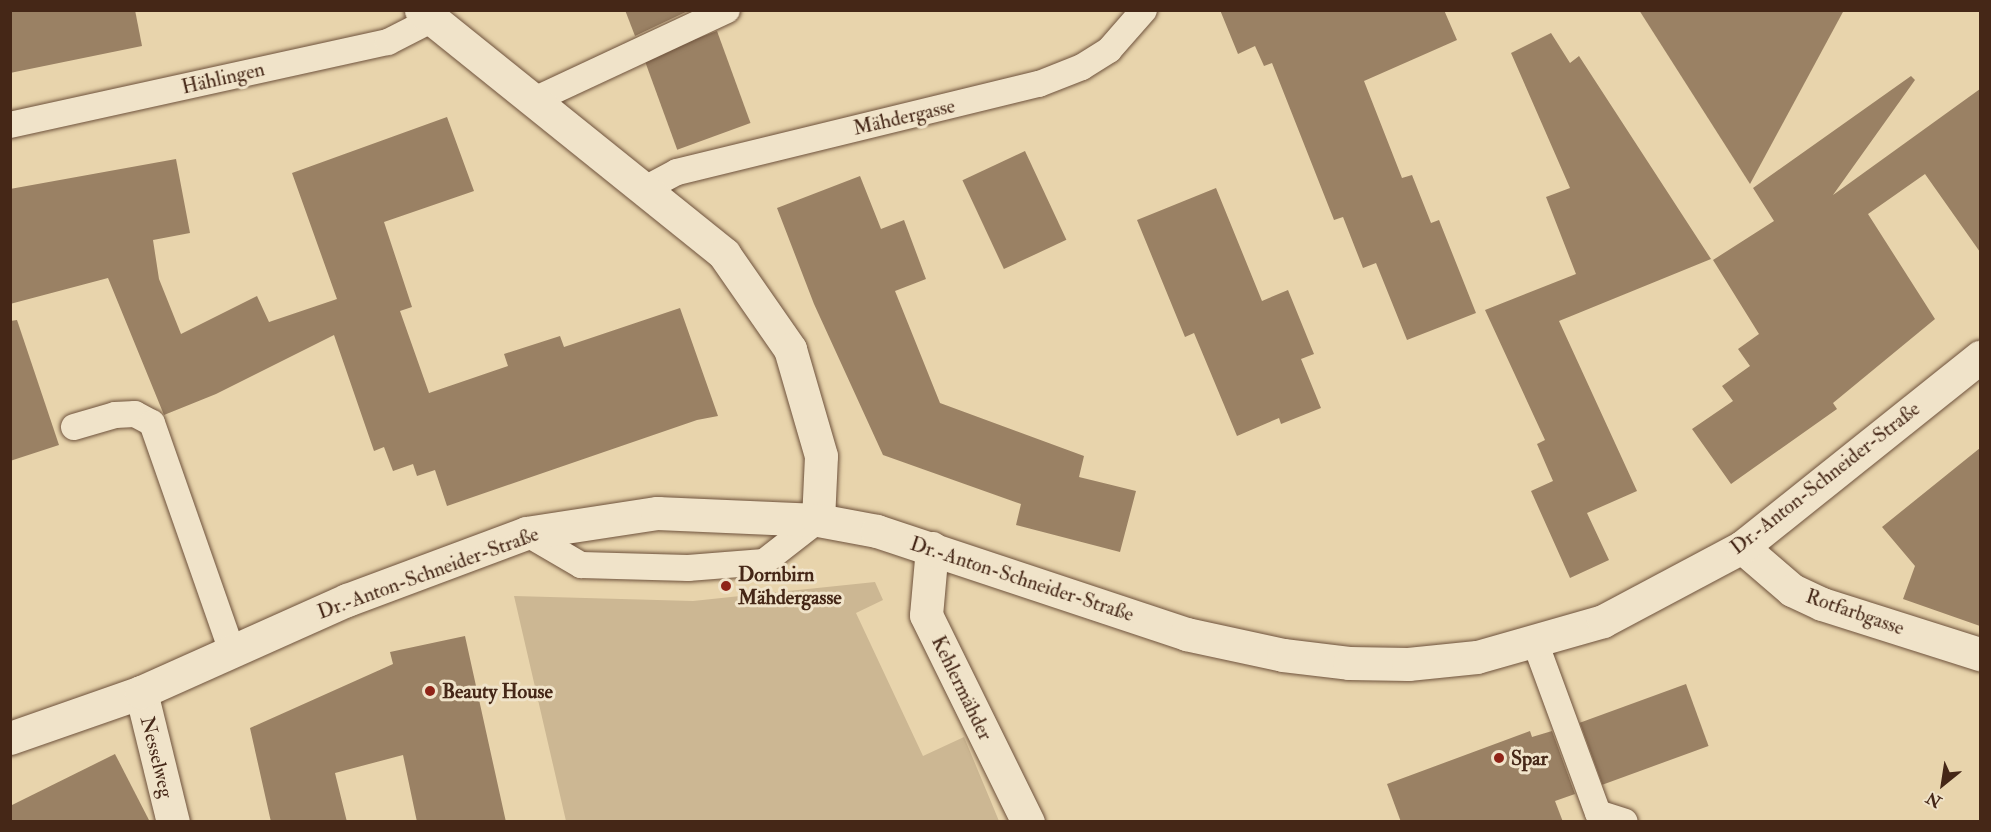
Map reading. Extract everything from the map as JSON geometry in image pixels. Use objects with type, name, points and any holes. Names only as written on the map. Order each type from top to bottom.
[{"type":"main road","points":[[426,15],[724,254],[790,350],[821,456],[818,520]]},
{"type":"main road","name":"Dr.-Anton-Schneider-Straße","points":[[10,738],[141,692],[347,600],[525,533],[657,513],[818,520],[877,531],[1186,634],[1283,655],[1349,663],[1408,664],[1477,657],[1603,621],[1742,547],[1980,357]]},
{"type":"main road","name":"Rotfarbgasse","points":[[1742,547],[1792,590],[1812,599],[1980,654]]},
{"type":"main road","name":"Kehlermähder","points":[[932,548],[926,615],[1028,822]]},
{"type":"main road","name":"Nesselweg","points":[[141,692],[172,822]]},
{"type":"lane","points":[[532,100],[727,10]]},
{"type":"lane","name":"Mähdergasse","points":[[645,189],[676,172],[1039,84],[1082,67],[1109,50],[1144,10]]},
{"type":"lane","name":"Hählingen","points":[[10,125],[387,42],[426,15]]},
{"type":"lane","points":[[74,427],[115,415],[135,414],[152,423],[232,651]]},
{"type":"lane","points":[[525,533],[581,565],[688,568],[764,562],[818,520]]},
{"type":"lane","points":[[1535,642],[1598,813],[1625,822]]},
{"type":"shaded area","points":[[875,582],[883,600],[856,613],[923,756],[964,737],[999,821],[566,821],[514,596],[693,601]]},
{"type":"building","points":[[10,10],[135,10],[142,46],[10,73]]},
{"type":"building","points":[[625,10],[690,10],[635,36]]},
{"type":"building","points":[[1220,10],[1444,10],[1457,40],[1364,81],[1402,178],[1412,175],[1431,223],[1439,220],[1476,313],[1407,340],[1376,263],[1363,268],[1343,217],[1334,220],[1272,63],[1264,66],[1255,46],[1238,54]]},
{"type":"building","points":[[1639,10],[1844,10],[1750,184]]},
{"type":"building","points":[[717,31],[751,123],[677,150],[644,58]]},
{"type":"building","points":[[1551,33],[1570,63],[1579,56],[1711,259],[1559,321],[1637,491],[1587,513],[1609,560],[1570,578],[1531,491],[1553,481],[1537,444],[1545,440],[1485,310],[1576,274],[1546,197],[1570,188],[1511,53]]},
{"type":"building","points":[[1911,76],[1915,80],[1833,195],[1980,89],[1980,252],[1925,174],[1868,214],[1935,319],[1833,403],[1837,409],[1731,484],[1692,429],[1733,401],[1722,386],[1750,366],[1738,349],[1759,334],[1713,260],[1774,221],[1753,188]]},
{"type":"building","points":[[447,117],[474,191],[384,222],[412,307],[400,311],[429,393],[508,366],[504,354],[560,336],[564,347],[680,308],[718,416],[697,420],[447,506],[435,470],[417,476],[413,464],[393,471],[384,447],[374,451],[334,335],[216,394],[164,415],[108,278],[10,304],[10,189],[176,159],[190,233],[153,240],[159,279],[181,334],[257,296],[269,322],[337,299],[292,173]]},
{"type":"building","points":[[1025,151],[1066,240],[1004,269],[962,180]]},
{"type":"building","points":[[860,176],[881,229],[904,220],[926,279],[895,291],[940,403],[1084,456],[1079,477],[1136,491],[1120,552],[1016,525],[1021,504],[883,455],[814,304],[777,208]]},
{"type":"building","points":[[1216,188],[1262,301],[1288,290],[1314,354],[1301,359],[1321,408],[1281,424],[1279,418],[1237,436],[1194,333],[1185,337],[1137,220]]},
{"type":"building","points":[[17,320],[59,445],[10,461],[10,321]]},
{"type":"building","points":[[1980,448],[1980,626],[1903,599],[1915,566],[1882,527]]},
{"type":"building","points":[[465,636],[506,822],[417,822],[403,755],[335,773],[347,822],[271,822],[250,728],[393,664],[390,652]]},
{"type":"building","points":[[1686,684],[1709,746],[1602,785],[1580,723]]},
{"type":"building","name":"Spar","points":[[1530,731],[1532,737],[1552,731],[1575,794],[1555,801],[1563,822],[1401,822],[1387,784]]},
{"type":"building","points":[[115,754],[150,822],[10,822],[10,806]]},
{"type":"place","name":"Dornbirn Mähdergasse","points":[[726,586]]},
{"type":"place","name":"Beauty House","points":[[430,691]]},
{"type":"place","name":"Spar","points":[[1499,758]]}]
